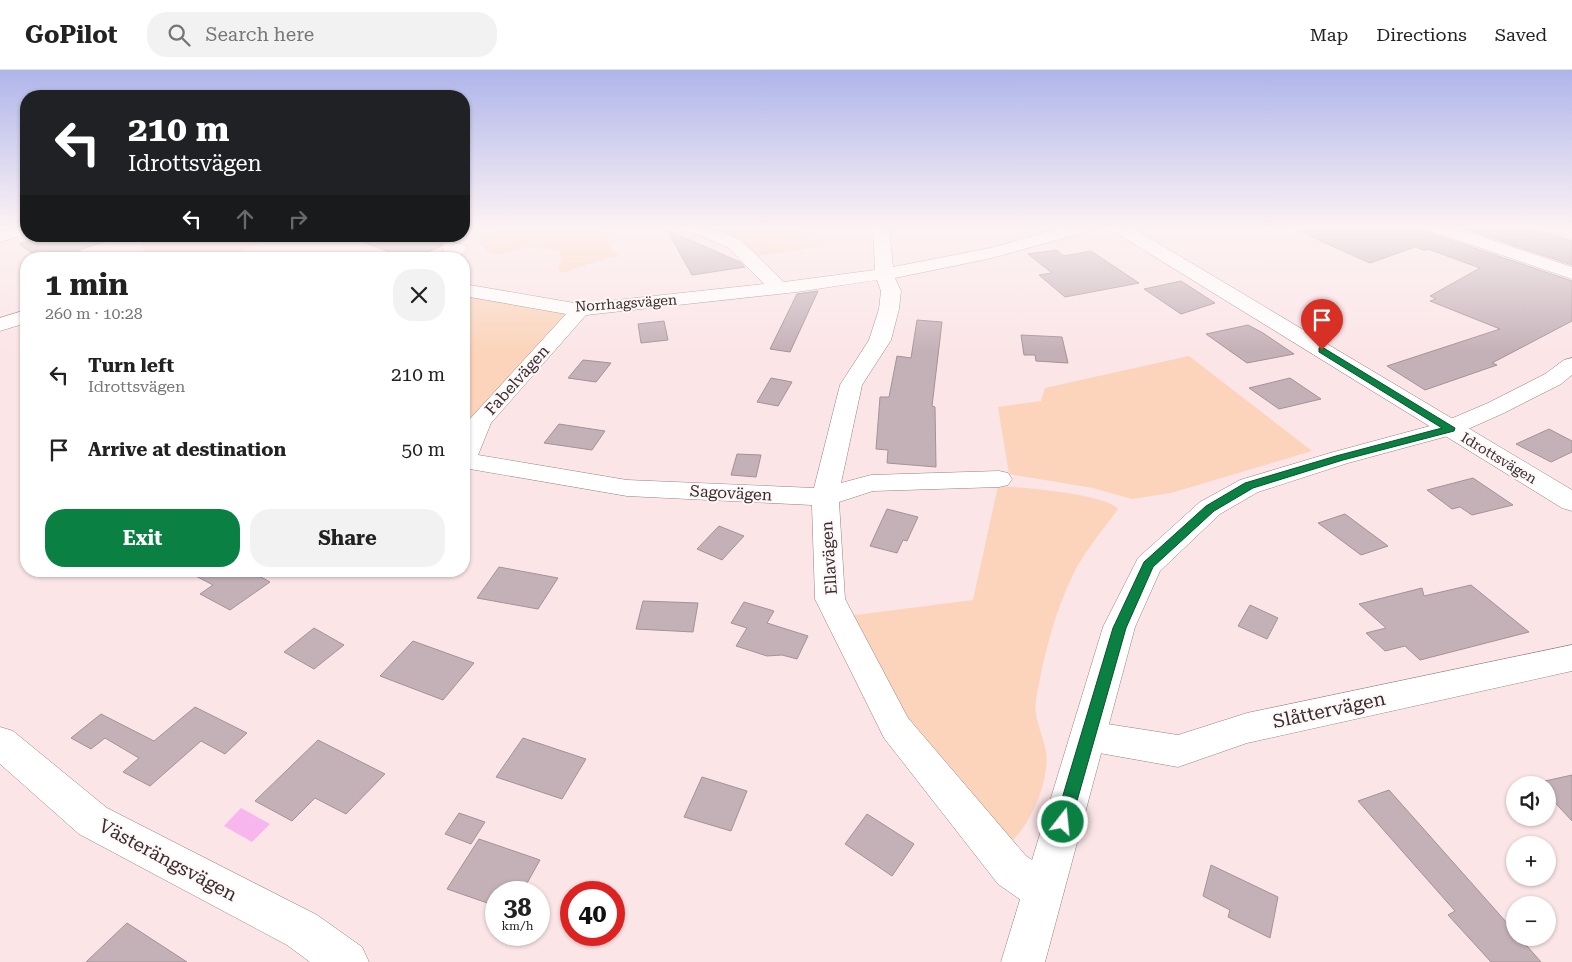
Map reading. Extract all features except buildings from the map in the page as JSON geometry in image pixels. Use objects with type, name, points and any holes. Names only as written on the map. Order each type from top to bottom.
[{"type":"street","points":[[760,269],[779,288]]},
{"type":"street","name":"Ellavägen","points":[[884,269],[891,291],[889,309],[880,340],[851,386],[826,497],[830,599],[896,728],[1012,870],[1043,891]]},
{"type":"street","name":"Norrhagsvägen","points":[[470,291],[580,310],[779,288],[907,269]]},
{"type":"street","name":"Idrottsvägen","points":[[1188,269],[1572,502]]},
{"type":"street","points":[[1557,269],[1572,274]]},
{"type":"street","name":"Fabelvägen","points":[[470,445],[480,421],[580,310]]},
{"type":"street","points":[[0,325],[20,318]]},
{"type":"street","points":[[1023,962],[1119,628],[1148,565],[1210,508],[1249,486],[1339,458],[1450,428],[1553,379],[1572,365]]},
{"type":"street","name":"Sagovägen","points":[[470,460],[627,488],[826,497],[871,483],[999,479]]},
{"type":"street","name":"Slåttervägen","points":[[1088,736],[1178,751],[1247,728],[1572,658]]},
{"type":"street","name":"Västerängsvägen","points":[[0,742],[93,821],[302,930],[347,962]]},
{"type":"shaded area","points":[[559,269],[575,269],[561,273]]},
{"type":"shaded area","points":[[470,297],[563,312],[567,315],[470,424]]},
{"type":"shaded area","points":[[1189,356],[1312,451],[1171,493],[1132,499],[1093,488],[1009,474],[998,407],[1041,401],[1045,388]]},
{"type":"shaded area","points":[[998,486],[1081,495],[1098,499],[1118,509],[1078,565],[1057,614],[1043,665],[1035,706],[1046,752],[1045,775],[1032,813],[1011,842],[898,708],[848,616],[973,600]]},
{"type":"shaded area","points":[[241,808],[270,824],[252,842],[224,826]]},
{"type":"route","points":[[1063,822],[1119,628],[1148,565],[1210,508],[1249,486],[1339,458],[1450,428],[1322,350]]}]
